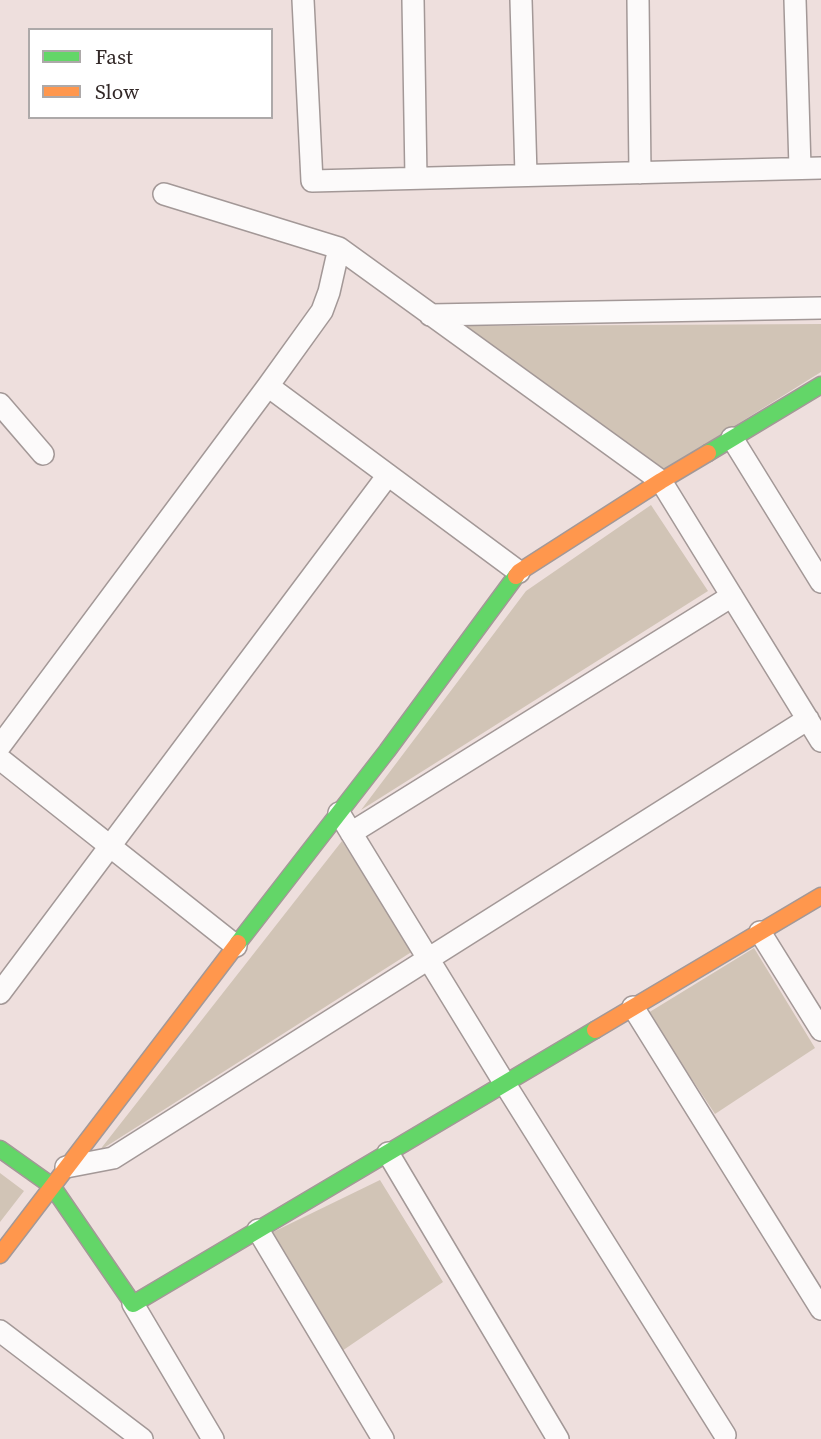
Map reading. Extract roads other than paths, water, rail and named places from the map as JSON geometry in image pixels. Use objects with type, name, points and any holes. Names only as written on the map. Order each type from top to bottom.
[{"type":"street","points":[[303,0],[312,181],[810,168],[795,0]]},
{"type":"street","points":[[413,0],[416,178]]},
{"type":"street","points":[[522,0],[526,175]]},
{"type":"street","points":[[638,0],[640,173]]},
{"type":"street","points":[[164,194],[339,248],[661,481],[821,741]]},
{"type":"street","points":[[0,746],[322,311],[330,292],[339,248]]},
{"type":"street","points":[[430,315],[821,308]]},
{"type":"street","points":[[0,1255],[387,751],[519,572],[661,481],[821,385]]},
{"type":"street","points":[[268,386],[519,572]]},
{"type":"street","points":[[0,404],[43,454]]},
{"type":"street","points":[[732,438],[815,560],[821,582]]},
{"type":"street","points":[[0,993],[388,475]]},
{"type":"street","points":[[351,833],[732,596]]},
{"type":"street","points":[[66,1167],[113,1158],[808,719]]},
{"type":"street","points":[[0,759],[236,946]]},
{"type":"street","points":[[339,813],[725,1434]]},
{"type":"street","points":[[132,1304],[821,896]]},
{"type":"street","points":[[760,932],[821,1031]]},
{"type":"street","points":[[633,1007],[821,1309]]},
{"type":"street","points":[[0,1149],[52,1186],[132,1304],[213,1439]]},
{"type":"street","points":[[388,1153],[558,1439]]},
{"type":"street","points":[[258,1230],[383,1439]]},
{"type":"street","points":[[0,1331],[142,1439]]}]
